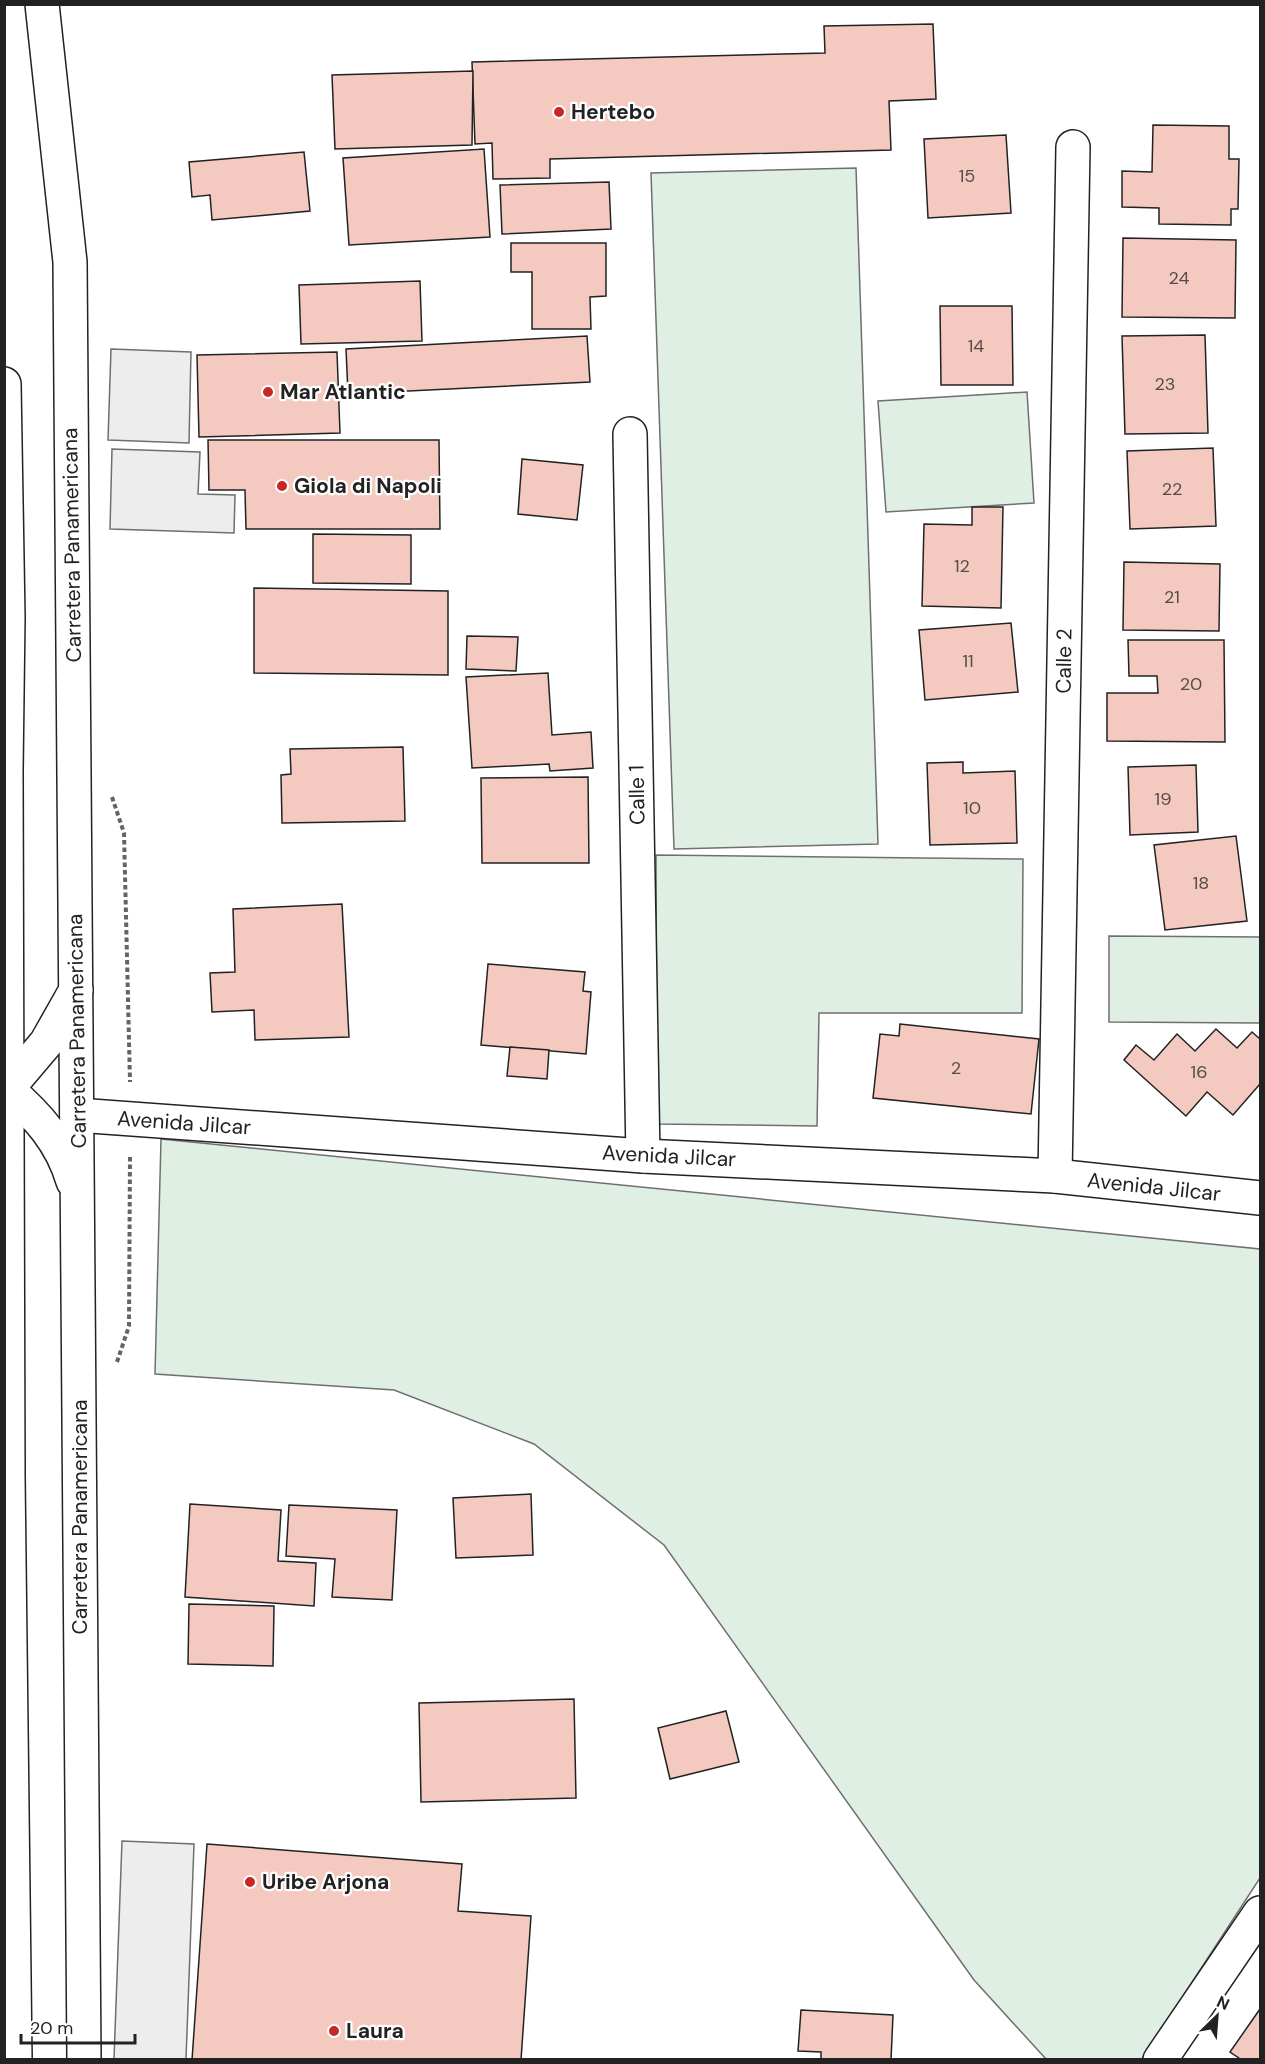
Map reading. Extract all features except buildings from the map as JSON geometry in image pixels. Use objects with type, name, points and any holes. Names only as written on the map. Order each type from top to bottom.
[{"type":"main road","name":"Carretera Panamericana","points":[[42,4],[70,262],[84,2060]]},
{"type":"main road","name":"Calle 2","points":[[1055,1176],[1073,147]]},
{"type":"main road","points":[[4,384],[8,618],[6,771],[8,1476],[15,2060]]},
{"type":"main road","name":"Calle 1","points":[[630,434],[643,1156]]},
{"type":"main road","points":[[7,1089],[46,1043],[76,989]]},
{"type":"main road","points":[[7,1089],[32,1111],[53,1137],[69,1167],[78,1199]]},
{"type":"main road","name":"Avenida Jilcar","points":[[77,1115],[643,1156],[1055,1176],[1260,1198]]},
{"type":"main road","points":[[1160,2060],[1260,1913]]},
{"type":"green space","points":[[856,168],[878,844],[674,849],[651,173]]},
{"type":"green space","points":[[1027,392],[1034,503],[886,512],[878,401]]},
{"type":"green space","points":[[656,855],[1023,859],[1022,1013],[819,1013],[817,1126],[657,1124]]},
{"type":"green space","points":[[1109,936],[1260,937],[1260,1023],[1109,1022]]},
{"type":"green space","points":[[161,1139],[1260,1249],[1260,1878],[1142,2059],[1046,2059],[974,1980],[664,1545],[534,1444],[394,1390],[155,1374]]},
{"type":"shaded area","points":[[111,349],[191,352],[189,443],[108,440]]},
{"type":"shaded area","points":[[112,449],[200,452],[198,494],[235,495],[234,533],[110,529]]},
{"type":"shaded area","points":[[122,1841],[194,1844],[186,2059],[114,2059]]},
{"type":"place","name":"Hertebo","points":[[559,112]]},
{"type":"place","name":"Mar Atlantic","points":[[268,392]]},
{"type":"place","name":"Giola di Napoli","points":[[282,486]]},
{"type":"place","name":"Uribe Arjona","points":[[250,1882]]},
{"type":"place","name":"Laura","points":[[334,2031]]}]
